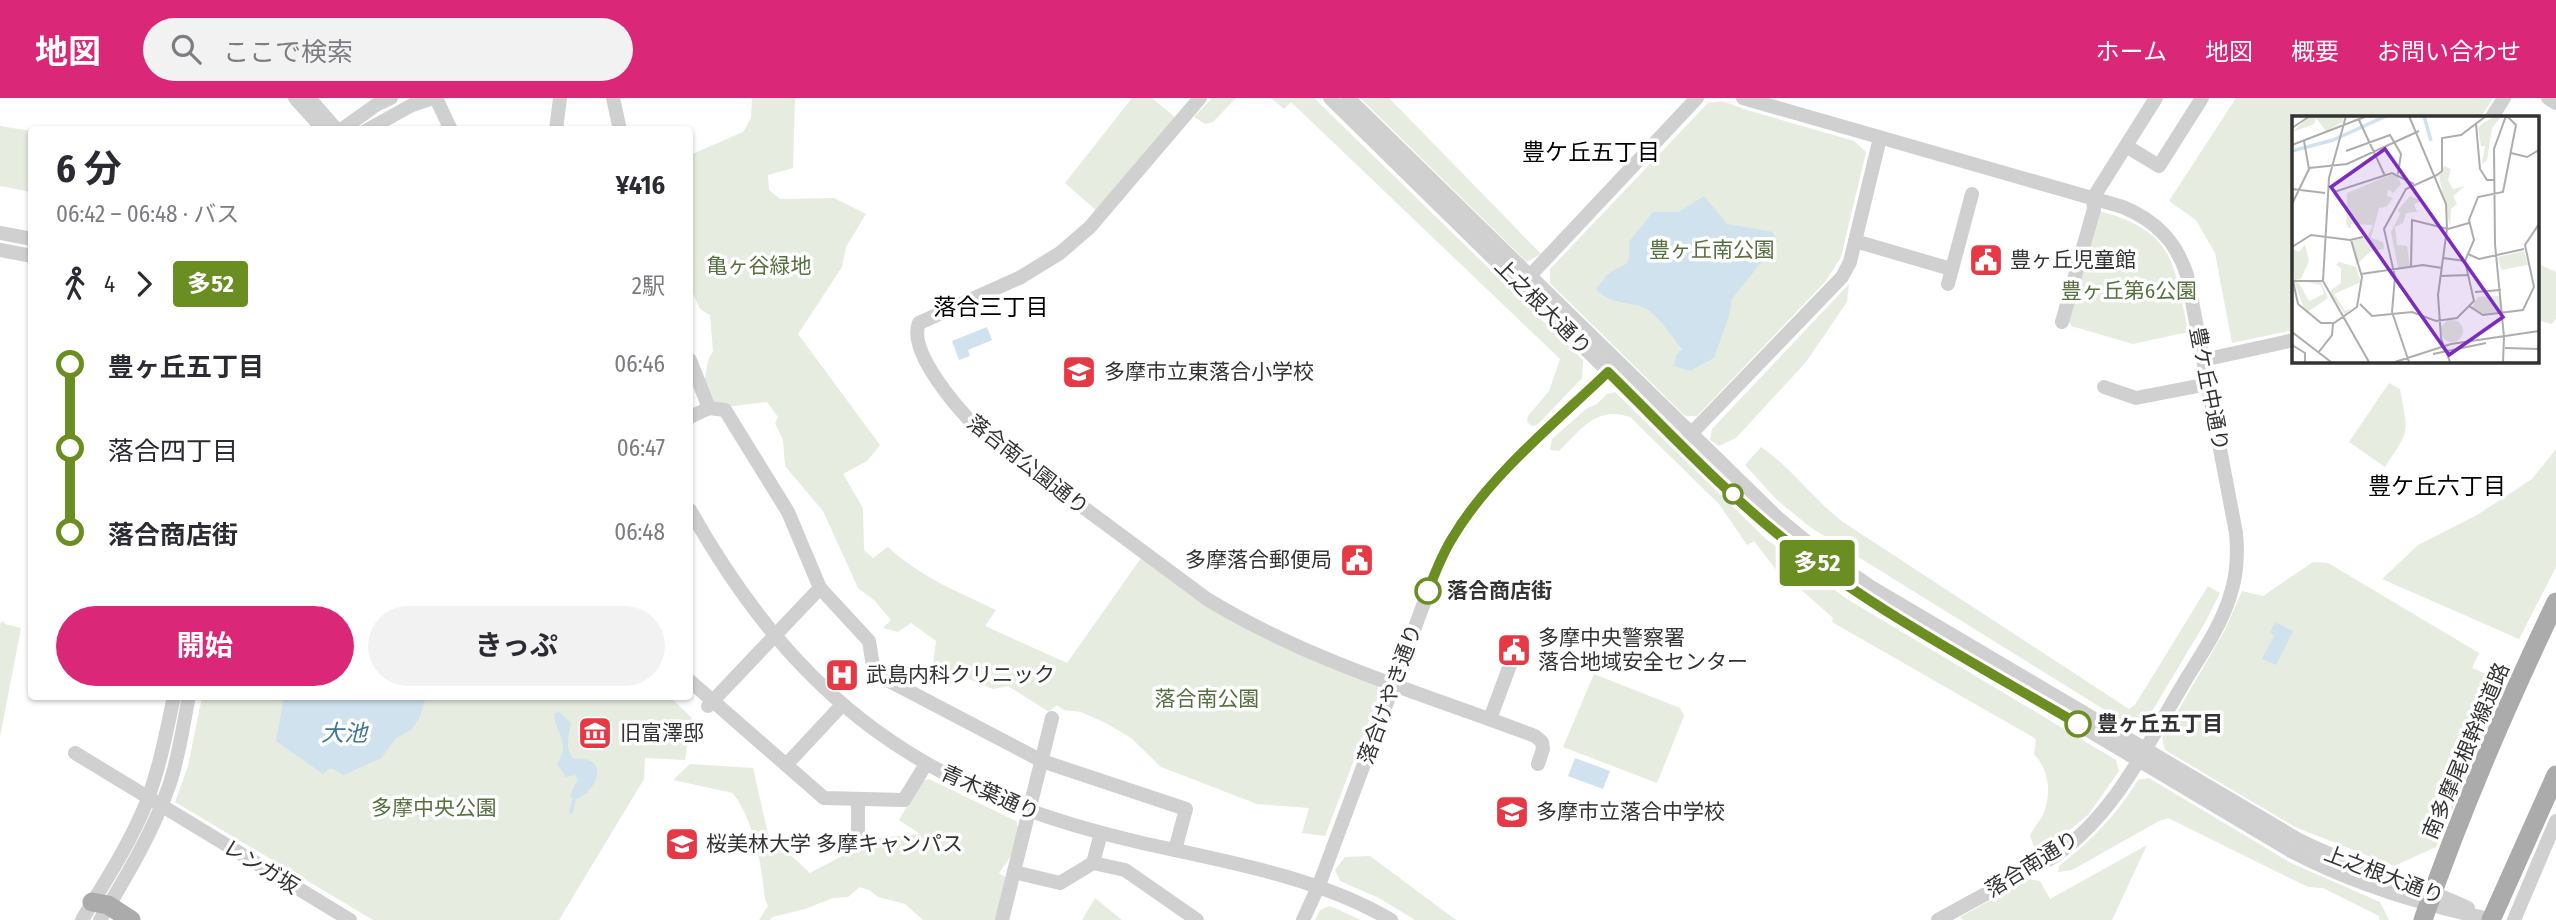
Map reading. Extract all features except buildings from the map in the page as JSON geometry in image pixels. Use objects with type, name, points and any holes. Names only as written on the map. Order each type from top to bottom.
[{"type":"main road","name":"南多摩尾根幹線道路","points":[[2428,905],[2488,751],[2556,602]]},
{"type":"main road","points":[[2492,920],[2556,775]]},
{"type":"main road","points":[[103,912],[131,920]]},
{"type":"street","points":[[295,98],[320,126]]},
{"type":"street","points":[[309,98],[335,126]]},
{"type":"street","points":[[345,126],[391,98]]},
{"type":"street","points":[[374,126],[412,105],[435,98],[449,126]]},
{"type":"street","points":[[556,126],[560,98]]},
{"type":"street","points":[[613,98],[619,126]]},
{"type":"street","name":"落合南公園通り","points":[[1200,98],[1090,227],[1060,253],[1021,277],[919,323],[916,335],[937,379],[949,397],[979,430],[1207,599],[1246,623],[1291,645],[1535,736],[1542,742],[1543,749],[1538,764]]},
{"type":"street","name":"上之根大通り","points":[[1329,98],[1526,281]]},
{"type":"street","name":"上之根大通り","points":[[1348,98],[1771,527],[1825,570],[1919,629],[2141,755],[2321,866],[2374,888],[2428,905],[2492,920]]},
{"type":"street","points":[[1526,281],[1697,98]]},
{"type":"street","name":"豊ケ丘中通り","points":[[1742,98],[2123,207],[2150,220],[2163,231],[2177,250],[2187,275],[2236,533],[2235,573],[2231,594],[2219,624],[2141,755]]},
{"type":"street","points":[[2062,322],[2094,209],[2093,198],[2156,98]]},
{"type":"street","points":[[2126,146],[2159,166],[2202,98]]},
{"type":"street","points":[[2493,116],[2504,98]]},
{"type":"street","points":[[2548,98],[2556,103]]},
{"type":"street","points":[[1686,440],[1831,290],[1850,262],[1880,138]]},
{"type":"street","points":[[1948,284],[1972,194]]},
{"type":"street","points":[[0,233],[28,238]]},
{"type":"street","points":[[1855,241],[1951,269]]},
{"type":"street","points":[[0,250],[28,255]]},
{"type":"street","points":[[2203,360],[2292,340]]},
{"type":"street","name":"落合けやき通り","points":[[1303,920],[1319,885],[1440,560],[1469,512],[1501,475],[1612,367]]},
{"type":"street","points":[[693,368],[709,408]]},
{"type":"street","points":[[2110,386],[2148,401],[2208,384]]},
{"type":"street","points":[[693,416],[709,408],[725,410],[788,512],[820,588],[869,641],[874,673],[1042,761],[1186,809],[1175,850]]},
{"type":"street","name":"青木葉通り","points":[[693,515],[735,586],[807,673],[880,735],[926,764],[990,796],[1028,811],[1101,833],[1319,885],[1391,920]]},
{"type":"street","points":[[709,705],[820,588]]},
{"type":"street","points":[[1490,719],[1510,665]]},
{"type":"street","points":[[693,685],[709,705],[824,798],[904,800],[926,764]]},
{"type":"street","points":[[103,912],[121,856],[145,807],[162,752],[173,700]]},
{"type":"street","points":[[82,920],[103,912],[146,840],[170,783],[188,700]]},
{"type":"street","points":[[786,765],[842,705]]},
{"type":"street","points":[[1002,920],[1052,718]]},
{"type":"street","name":"レンガ坂","points":[[75,753],[350,920]]},
{"type":"street","name":"落合南通り","points":[[1938,920],[2038,866],[2072,843],[2103,814],[2141,755]]},
{"type":"street","points":[[858,800],[858,832]]},
{"type":"street","points":[[2514,920],[2556,821]]},
{"type":"street","points":[[1093,863],[1101,833]]},
{"type":"street","points":[[1014,872],[1060,883],[1093,863],[1125,870],[1197,920]]},
{"type":"green space","points":[[752,98],[795,98],[793,168],[768,175],[769,190],[780,199],[834,198],[866,214],[846,247],[842,267],[798,334],[880,445],[867,461],[843,474],[863,508],[864,550],[873,558],[888,547],[926,575],[996,610],[985,626],[1067,663],[1141,558],[1207,605],[1248,630],[1295,652],[1377,684],[1380,692],[1325,836],[1302,833],[1309,808],[1257,804],[1161,767],[1131,738],[1081,712],[1063,710],[1057,705],[1049,712],[1008,686],[993,689],[962,676],[954,684],[932,672],[936,641],[911,623],[898,632],[883,628],[891,620],[875,601],[858,588],[823,511],[785,466],[783,440],[775,423],[778,417],[767,402],[726,407],[708,402],[704,385],[708,360],[713,351],[710,315],[700,309],[693,294],[693,154],[743,132],[751,118]]},
{"type":"green space","points":[[1132,98],[1152,98],[1176,118],[1097,211],[1065,183]]},
{"type":"green space","points":[[1212,98],[1236,98],[1213,122],[1205,124],[1194,117]]},
{"type":"green space","points":[[1271,98],[1314,98],[1583,360],[1582,378],[1538,424],[1532,426],[1527,422],[1528,416],[1549,391],[1560,359],[1291,102],[1284,109]]},
{"type":"green space","points":[[1360,98],[1389,98],[1541,254],[1527,262]]},
{"type":"green space","points":[[2236,98],[2493,98],[2482,116],[2292,116],[2292,330],[2232,343],[2215,253],[2196,220],[2169,201]]},
{"type":"green space","name":"豊ヶ丘南公園","points":[[1722,101],[1854,141],[1866,152],[1841,257],[1826,281],[1697,416],[1685,416],[1550,283],[1550,269],[1708,103]]},
{"type":"green space","points":[[0,126],[28,131],[28,191],[0,186]]},
{"type":"green space","name":"豊ヶ丘第6公園","points":[[2099,211],[2143,229],[2157,240],[2167,253],[2179,287],[2188,332],[2133,344],[2071,326],[2069,320]]},
{"type":"green space","points":[[2538,263],[2556,272],[2556,319],[2552,324],[2538,320]]},
{"type":"green space","points":[[1849,284],[1847,302],[1806,362],[1736,438],[1719,446],[1710,440],[1712,429]]},
{"type":"green space","points":[[2389,383],[2400,389],[2406,423],[2403,437],[2385,467],[2349,442]]},
{"type":"green space","points":[[1615,392],[1765,538],[1847,599],[2116,760],[2119,771],[2088,815],[2045,850],[2035,849],[2030,836],[2042,817],[2048,792],[2046,776],[2034,754],[2036,739],[1832,622],[1833,618],[1788,578],[1783,579],[1754,541],[1747,545],[1719,504],[1630,417],[1608,414],[1598,417],[1582,428],[1559,451],[1550,450],[1552,439],[1586,409],[1597,404],[1607,394]]},
{"type":"green space","points":[[1761,447],[1783,464],[1843,522],[2129,709],[2135,705],[2208,586],[2220,593],[2148,718],[2134,728],[1810,527],[1777,500],[1745,465]]},
{"type":"green space","points":[[2556,449],[2556,567],[2519,639],[2382,579],[2418,545],[2477,515],[2532,479]]},
{"type":"green space","points":[[2313,562],[2328,563],[2479,653],[2472,668],[2507,683],[2436,847],[2394,866],[2295,827],[2165,750],[2162,738],[2225,630],[2242,591],[2263,596]]},
{"type":"green space","points":[[4,621],[5,624],[21,628],[0,737],[0,623]]},
{"type":"green space","points":[[1594,674],[1680,708],[1684,716],[1657,783],[1563,747]]},
{"type":"green space","name":"多摩中央公園","points":[[201,700],[673,700],[692,718],[685,760],[645,758],[644,779],[559,920],[373,920],[175,802],[188,766]]},
{"type":"green space","points":[[690,764],[753,768],[768,834],[810,873],[876,838],[920,834],[899,820],[921,781],[929,779],[1016,821],[1017,842],[999,873],[1007,878],[997,920],[923,920],[905,904],[878,897],[860,887],[848,897],[833,898],[805,909],[772,917],[770,920],[759,920],[768,906],[756,844],[747,817],[733,793],[673,780]]},
{"type":"green space","points":[[2149,778],[2291,863],[2380,902],[2389,920],[2379,920],[2379,916],[2323,888],[2308,887],[2168,818],[2072,870],[2058,872],[2059,866],[2093,837],[2112,816],[2138,780]]},
{"type":"green space","points":[[2147,845],[2112,920],[1963,920],[1960,917],[2029,879],[2040,881],[2050,899]]},
{"type":"green space","points":[[1370,856],[1456,920],[1415,920],[1379,898],[1340,881],[1335,870],[1345,857]]},
{"type":"green space","points":[[1095,898],[1122,920],[1082,920]]},
{"type":"green space","points":[[1330,906],[1361,920],[1315,920],[1320,910]]},
{"type":"water","points":[[1704,196],[1727,224],[1772,232],[1778,241],[1732,299],[1714,358],[1690,371],[1674,366],[1676,356],[1682,349],[1652,313],[1642,307],[1608,298],[1596,289],[1607,275],[1626,264],[1629,242],[1653,212],[1679,212]]},
{"type":"water","points":[[987,327],[992,340],[968,350],[970,356],[959,360],[952,341]]},
{"type":"water","points":[[2275,622],[2293,631],[2276,665],[2262,659],[2274,636],[2270,633]]},
{"type":"water","name":"大池","points":[[283,700],[425,700],[420,717],[411,730],[396,738],[381,758],[344,775],[333,769],[328,769],[323,774],[276,741]]},
{"type":"water","points":[[559,712],[571,723],[568,742],[571,755],[574,759],[594,763],[597,769],[597,776],[589,791],[574,800],[570,796],[578,779],[575,775],[566,777],[557,764],[563,750],[554,714]]},
{"type":"water","points":[[1575,758],[1610,771],[1603,789],[1568,776]]},
{"type":"waterway","points":[[571,812],[574,800]]},
{"type":"bus line","name":"多52","points":[[1428,591],[1440,560],[1469,512],[1501,475],[1608,372],[1736,497],[1788,543],[1863,596],[2078,724]]},
{"type":"place","name":"豊ヶ丘児童館","points":[[1986,260]]},
{"type":"place","name":"多摩市立東落合小学校","points":[[1079,372]]},
{"type":"place","name":"多摩落合郵便局","points":[[1357,560]]},
{"type":"place","name":"落合商店街","points":[[1428,591]]},
{"type":"place","name":"多摩中央警察署 落合地域安全センター","points":[[1514,650]]},
{"type":"place","name":"武島内科クリニック","points":[[842,675]]},
{"type":"place","name":"豊ヶ丘五丁目","points":[[2078,724]]},
{"type":"place","name":"旧富澤邸","points":[[595,733]]},
{"type":"place","name":"多摩市立落合中学校","points":[[1512,812]]},
{"type":"place","name":"桜美林大学 多摩キャンパス","points":[[682,844]]},
{"type":"district","name":"豊ケ丘五丁目","points":[[1591,152]]},
{"type":"district","name":"落合三丁目","points":[[991,307]]},
{"type":"district","name":"豊ケ丘六丁目","points":[[2437,486]]},
{"type":"park label","name":"亀ヶ谷緑地","points":[[759,266]]},
{"type":"park label","name":"落合南公園","points":[[1207,699]]}]
